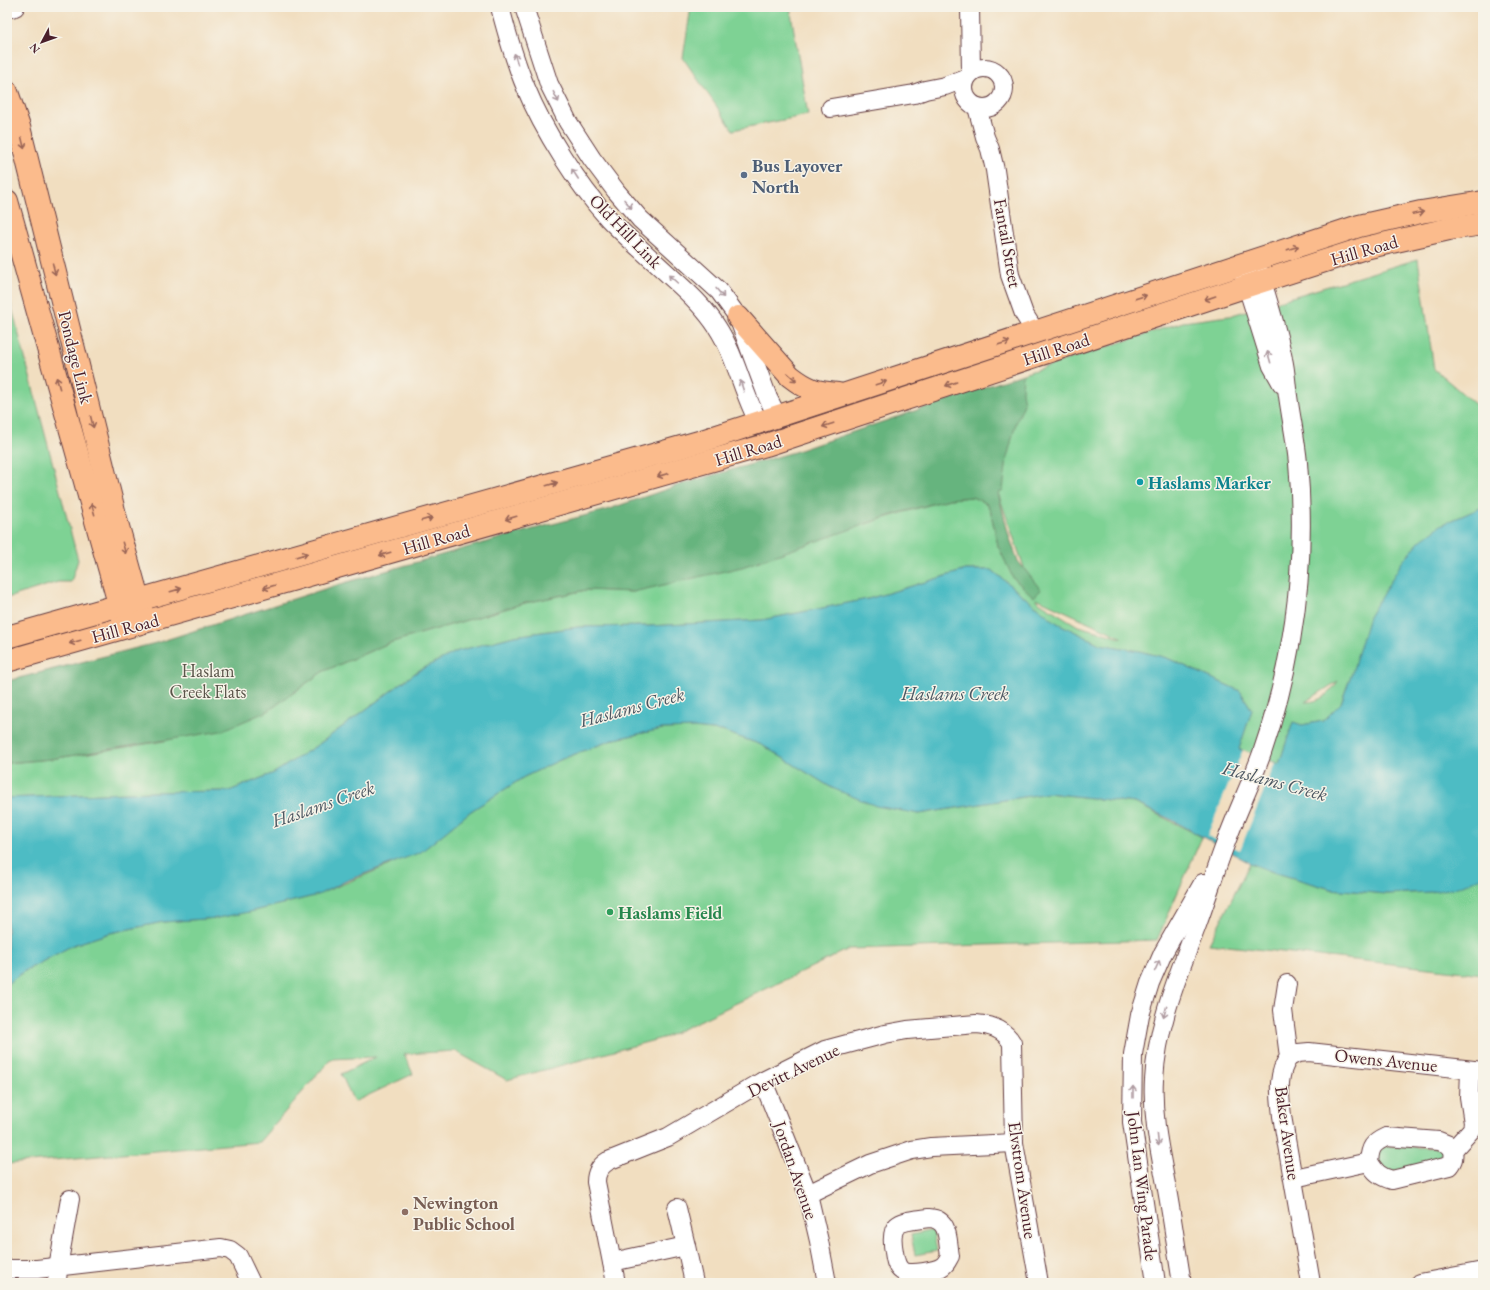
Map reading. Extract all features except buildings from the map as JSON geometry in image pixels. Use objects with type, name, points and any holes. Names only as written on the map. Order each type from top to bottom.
[{"type":"main road","name":"Pondage Link","points":[[7,92],[19,127],[115,515],[129,603]]},
{"type":"main road","name":"Pondage Link","points":[[7,201],[94,512],[129,603],[135,625]]},
{"type":"main road","name":"Hill Road","points":[[7,637],[568,480],[702,440],[1036,333],[1359,226],[1421,212],[1483,202]]},
{"type":"main road","name":"Hill Road","points":[[7,661],[766,445],[1365,248],[1449,228],[1483,224]]},
{"type":"main road","points":[[738,317],[790,376],[798,382],[808,389],[844,395]]},
{"type":"main road","points":[[1036,333],[1060,348]]},
{"type":"main road","name":"Old Hill Link","points":[[768,418],[786,438]]},
{"type":"main road","name":"Old Hill Link","points":[[766,445],[768,418]]},
{"type":"street","points":[[7,9],[16,7]]},
{"type":"street","name":"Old Hill Link","points":[[500,7],[526,89],[558,148],[584,187],[608,217],[630,240],[698,302],[718,327],[736,365],[749,404],[768,418]]},
{"type":"street","name":"Old Hill Link","points":[[524,7],[549,84],[568,122],[592,159],[616,191],[640,218],[719,291],[738,317],[768,398],[768,418]]},
{"type":"street","points":[[970,9],[978,29],[984,55],[990,69]]},
{"type":"street","points":[[970,9],[969,75],[964,84],[964,91],[972,102]]},
{"type":"street","points":[[831,108],[914,94],[945,86],[969,75],[977,69],[984,68],[990,69],[1000,76],[1004,88],[1003,94],[996,104],[983,108],[972,102],[925,97],[914,94]]},
{"type":"street","name":"Fantail Street","points":[[972,102],[990,149],[995,170],[1010,275],[1024,314],[1036,333]]},
{"type":"street","name":"Fantail Street","points":[[990,149],[993,140],[996,104]]},
{"type":"street","name":"John Ian Wing Parade","points":[[1182,1283],[1165,1179],[1159,1152],[1154,1081],[1159,1038],[1164,1014],[1174,984],[1198,923],[1225,846],[1262,753],[1283,680],[1292,640],[1298,592],[1301,517],[1298,462],[1287,392],[1284,361],[1254,284],[1248,262]]},
{"type":"street","name":"John Ian Wing Parade","points":[[1156,1283],[1132,1122],[1133,1054],[1140,1015],[1150,983],[1163,953],[1225,846]]},
{"type":"street","points":[[1288,984],[1283,1010],[1289,1057]]},
{"type":"street","name":"Devitt Avenue","points":[[612,1262],[596,1187],[596,1174],[598,1169],[608,1161],[682,1130],[763,1081],[826,1050],[885,1034],[921,1028],[976,1024],[985,1025],[1003,1031]]},
{"type":"street","name":"Elvstrom Avenue","points":[[1003,1031],[1012,1043],[1014,1143],[1039,1283]]},
{"type":"street","name":"Owens Avenue","points":[[1289,1057],[1298,1053],[1309,1052],[1476,1070]]},
{"type":"street","name":"Baker Avenue","points":[[1289,1057],[1284,1064],[1280,1075],[1282,1116],[1294,1178],[1311,1283]]},
{"type":"street","points":[[1453,1150],[1472,1129],[1473,1123],[1469,1098],[1476,1070]]},
{"type":"street","name":"Jordan Avenue","points":[[763,1081],[808,1194],[827,1283]]},
{"type":"street","points":[[1386,1137],[1439,1141],[1449,1145],[1453,1150],[1454,1157],[1449,1166],[1392,1180],[1379,1176],[1369,1162],[1370,1150],[1379,1140],[1386,1137]]},
{"type":"street","points":[[808,1194],[870,1164],[912,1150],[932,1147],[1014,1143]]},
{"type":"street","points":[[1294,1178],[1369,1162]]},
{"type":"street","points":[[58,1275],[70,1200]]},
{"type":"street","points":[[677,1208],[694,1283]]},
{"type":"street","points":[[616,1283],[612,1262],[686,1246]]},
{"type":"street","points":[[7,1269],[37,1269],[58,1275],[221,1248],[230,1250],[238,1256],[251,1283]]},
{"type":"street","points":[[1420,1283],[1443,1281],[1483,1271]]},
{"type":"green space","points":[[691,7],[790,7],[808,115],[733,130],[683,58]]},
{"type":"green space","points":[[1418,259],[1434,369],[1483,411],[1483,507],[1441,525],[1352,673],[1341,703],[1323,721],[1302,725],[1293,722],[1279,764],[1239,749],[1252,710],[1240,691],[1167,658],[1100,644],[1057,623],[992,570],[966,570],[868,599],[762,620],[649,626],[578,627],[514,636],[458,651],[418,671],[319,744],[274,773],[229,791],[153,792],[7,798],[7,763],[51,759],[164,741],[268,711],[322,672],[389,643],[525,603],[586,590],[633,592],[949,499],[972,497],[987,504],[991,513],[998,546],[1034,596],[998,493],[1023,374],[1183,322],[1229,316]],"holes":[[[1036,598],[1121,637],[1121,638],[1078,626],[1039,602]],[[1338,681],[1331,690],[1320,699],[1305,702]]]},
{"type":"green space","points":[[7,289],[78,560],[71,582],[58,582],[7,598]]},
{"type":"green space","name":"Haslam Creek Flats","points":[[1023,374],[1022,392],[1024,404],[1016,423],[1007,458],[1003,490],[998,493],[1009,536],[1018,561],[1041,590],[1034,597],[1013,578],[998,546],[991,513],[987,504],[972,497],[949,499],[889,516],[742,567],[633,592],[586,590],[525,603],[389,643],[322,672],[268,711],[221,731],[51,759],[7,763],[7,681],[156,643],[337,585],[511,535],[606,510],[682,484],[794,452]]},
{"type":"green space","points":[[694,728],[722,731],[762,745],[832,788],[919,814],[1048,793],[1135,803],[1202,837],[1157,940],[849,949],[666,1037],[507,1080],[455,1051],[404,1054],[413,1074],[354,1102],[341,1074],[376,1057],[331,1059],[259,1142],[7,1164],[7,984],[23,972],[73,945],[110,933],[163,922],[217,918],[249,912],[314,896],[387,866],[428,846],[471,811],[524,777],[562,759],[615,739],[662,729]]},
{"type":"green space","points":[[1250,863],[1273,872],[1331,889],[1386,894],[1431,892],[1483,877],[1483,974],[1209,944]]},
{"type":"green space","points":[[1377,1146],[1442,1148],[1447,1152],[1444,1164],[1388,1173],[1372,1153]]},
{"type":"green space","points":[[933,1230],[937,1251],[915,1255],[911,1235]]},
{"type":"water","name":"Haslams Creek","points":[[1483,507],[1483,877],[1455,888],[1431,892],[1386,894],[1331,889],[1273,872],[1250,863],[1172,820],[1135,803],[1048,793],[919,814],[876,806],[832,788],[762,745],[722,731],[694,728],[662,729],[615,739],[562,759],[524,777],[471,811],[421,852],[346,881],[318,895],[249,912],[217,918],[163,922],[110,933],[73,945],[23,972],[7,984],[7,798],[153,792],[229,791],[274,773],[319,744],[418,671],[458,651],[514,636],[578,627],[649,626],[762,620],[868,599],[966,570],[992,570],[1057,623],[1100,644],[1167,658],[1240,691],[1252,710],[1239,749],[1279,764],[1293,722],[1302,725],[1323,721],[1341,703],[1369,617],[1402,562],[1420,541],[1441,525]]},
{"type":"pier","points":[[1243,750],[1275,763],[1240,850],[1207,836]]},
{"type":"place","name":"Bus Layover North","points":[[744,175]]},
{"type":"place","name":"Haslams Marker","points":[[1140,482]]},
{"type":"place","name":"Haslams Field","points":[[610,912]]},
{"type":"place","name":"Newington Public School","points":[[405,1212]]}]
